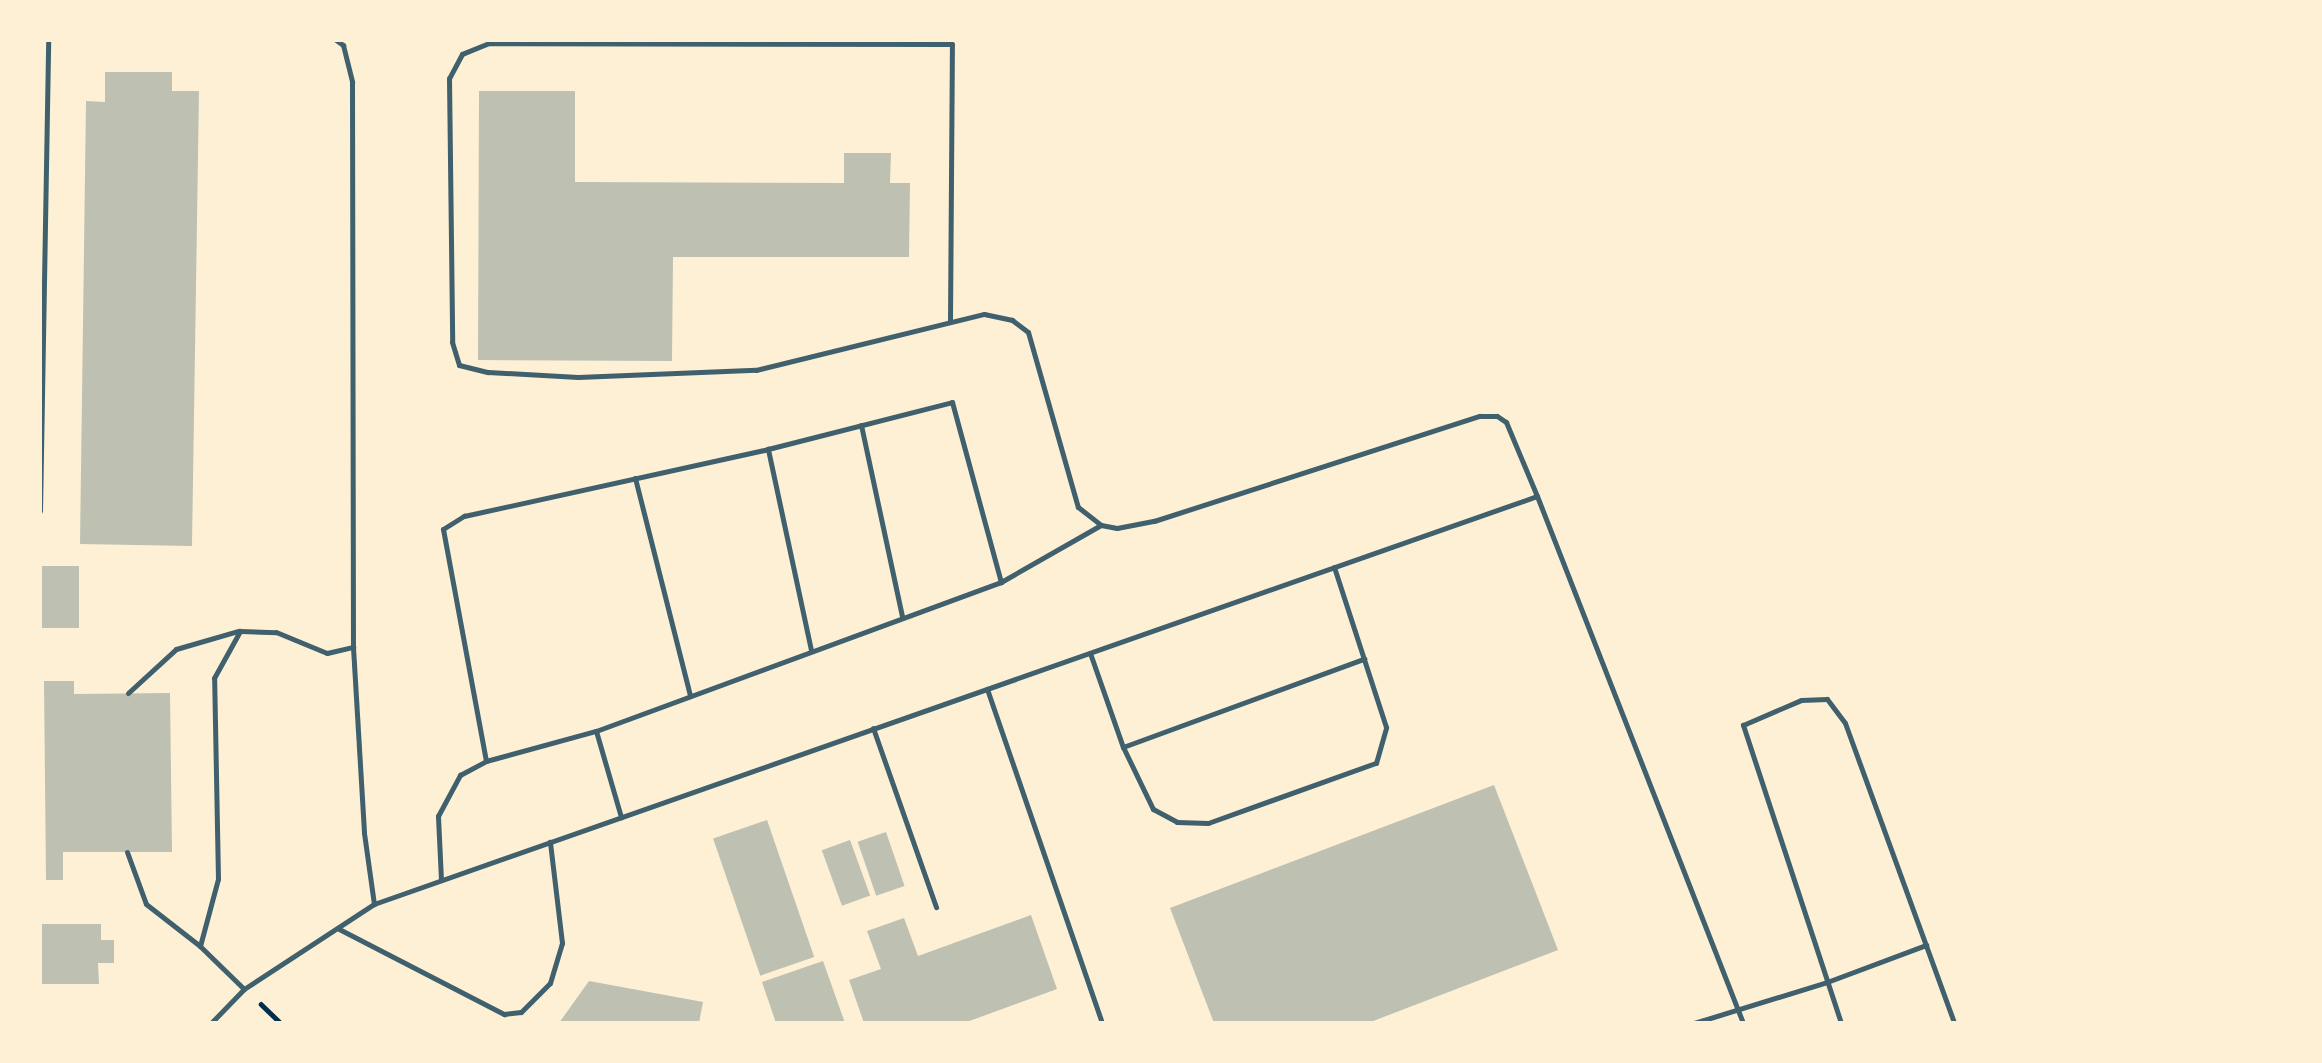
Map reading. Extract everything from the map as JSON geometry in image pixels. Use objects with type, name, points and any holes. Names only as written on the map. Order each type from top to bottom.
[{"type":"lane","points":[[40,511],[48,40]]},
{"type":"lane","points":[[337,40],[343,45],[352,82],[353,648],[364,833],[374,904]]},
{"type":"lane","points":[[950,322],[952,44],[489,43],[462,54],[449,78],[452,342],[459,365],[488,372],[578,377],[756,370],[984,314],[1012,320],[1028,332],[1078,507],[1101,525],[1117,528],[1154,521],[1480,416],[1497,416],[1506,422],[1743,1023]]},
{"type":"lane","points":[[486,761],[443,529],[464,516],[768,449],[952,402],[1001,583]]},
{"type":"lane","points":[[861,425],[902,617]]},
{"type":"lane","points":[[768,449],[811,650]]},
{"type":"lane","points":[[635,478],[690,696]]},
{"type":"lane","points":[[211,1023],[244,989],[374,904],[1536,496]]},
{"type":"lane","points":[[442,880],[438,816],[460,775],[486,761],[596,732],[811,650],[1001,583],[1101,525]]},
{"type":"lane","points":[[1090,653],[1123,747],[1153,809],[1177,822],[1208,822],[1376,763],[1385,727],[1334,567]]},
{"type":"lane","points":[[128,693],[176,649],[240,631],[276,632],[327,653],[353,648]]},
{"type":"lane","points":[[200,946],[218,878],[214,678],[240,631]]},
{"type":"lane","points":[[1123,747],[1364,659]]},
{"type":"lane","points":[[987,689],[1102,1023]]},
{"type":"lane","points":[[1841,1023],[1743,725],[1801,700],[1827,699],[1845,723],[1954,1023]]},
{"type":"lane","points":[[873,728],[936,906]]},
{"type":"lane","points":[[596,732],[621,817]]},
{"type":"lane","points":[[339,929],[504,1014],[522,1012],[550,983],[562,943],[550,842]]},
{"type":"lane","points":[[127,852],[146,904],[200,946],[244,989]]},
{"type":"lane","points":[[1694,1023],[1827,982],[1926,945]]},
{"type":"building","points":[[105,72],[172,72],[172,91],[199,91],[192,546],[80,544],[86,101],[105,102]]},
{"type":"building","points":[[479,91],[575,91],[575,182],[844,183],[844,153],[891,153],[890,183],[910,183],[909,257],[673,257],[672,361],[478,360]]},
{"type":"building","points":[[40,566],[79,566],[79,628],[40,628]]},
{"type":"building","points":[[44,681],[74,681],[74,694],[170,693],[172,852],[63,852],[63,880],[46,880]]},
{"type":"building","points":[[1494,785],[1558,950],[1368,1023],[1214,1023],[1170,908]]},
{"type":"building","points":[[767,820],[814,957],[760,976],[713,839]]},
{"type":"building","points":[[886,832],[905,886],[876,896],[858,842]]},
{"type":"building","points":[[850,840],[870,895],[842,906],[822,850]]},
{"type":"building","points":[[1031,915],[1057,989],[964,1023],[864,1023],[849,980],[881,969],[867,931],[904,918],[918,956]]},
{"type":"building","points":[[40,924],[101,924],[101,940],[114,940],[114,963],[98,963],[99,984],[40,984]]},
{"type":"building","points":[[823,961],[845,1023],[776,1023],[762,982]]},
{"type":"building","points":[[589,981],[703,1002],[699,1023],[559,1023]]}]
